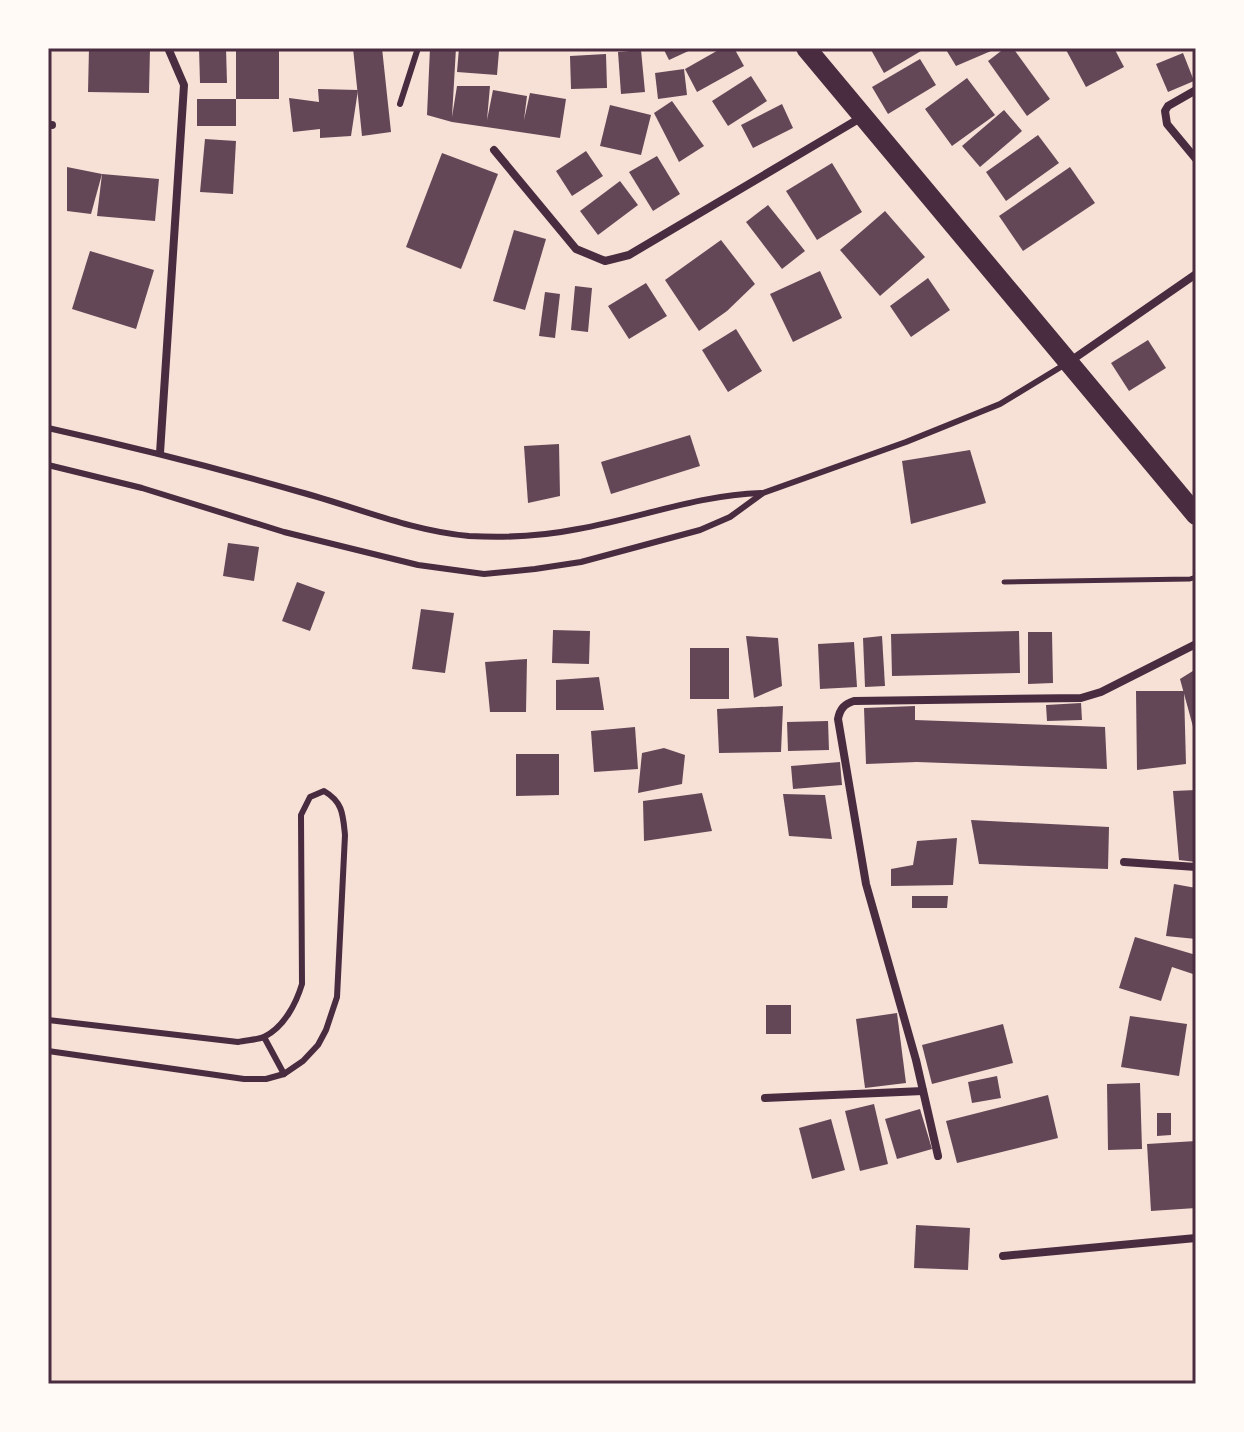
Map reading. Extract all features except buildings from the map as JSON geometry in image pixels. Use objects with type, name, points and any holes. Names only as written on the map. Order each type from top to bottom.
[{"type":"main road","points":[[806,48],[1196,515]]},
{"type":"street","points":[[160,453],[184,85],[168,48]]},
{"type":"street","points":[[1196,90],[1168,106],[1165,118],[1196,159]]},
{"type":"street","points":[[494,150],[576,249],[605,261],[629,255],[863,116]]},
{"type":"street","points":[[1068,362],[1196,274]]},
{"type":"street","points":[[938,1156],[866,884],[838,719],[840,710],[854,701],[1081,698],[1101,692],[1196,644]]},
{"type":"street","points":[[1124,862],[1196,867]]},
{"type":"street","points":[[765,1098],[923,1091]]},
{"type":"street","points":[[1003,1256],[1196,1238]]},
{"type":"lane","points":[[400,104],[418,48]]},
{"type":"lane","points":[[48,465],[142,488],[284,532],[418,565],[484,574],[581,562],[669,539],[730,517],[763,493],[906,442],[1000,404],[1068,362]]},
{"type":"lane","points":[[48,428],[160,453],[303,492],[424,530],[470,536],[513,536],[577,530],[678,503],[728,494],[763,493]]},
{"type":"lane","points":[[48,1020],[238,1042],[264,1037],[282,1022],[297,1001],[302,984],[301,815],[310,797],[324,791],[335,797],[343,810],[345,835],[337,997],[318,1045],[303,1061],[284,1074],[266,1079],[244,1079],[48,1051]]},
{"type":"lane","points":[[264,1037],[284,1074]]},
{"type":"path","points":[[1004,582],[1196,577]]}]
